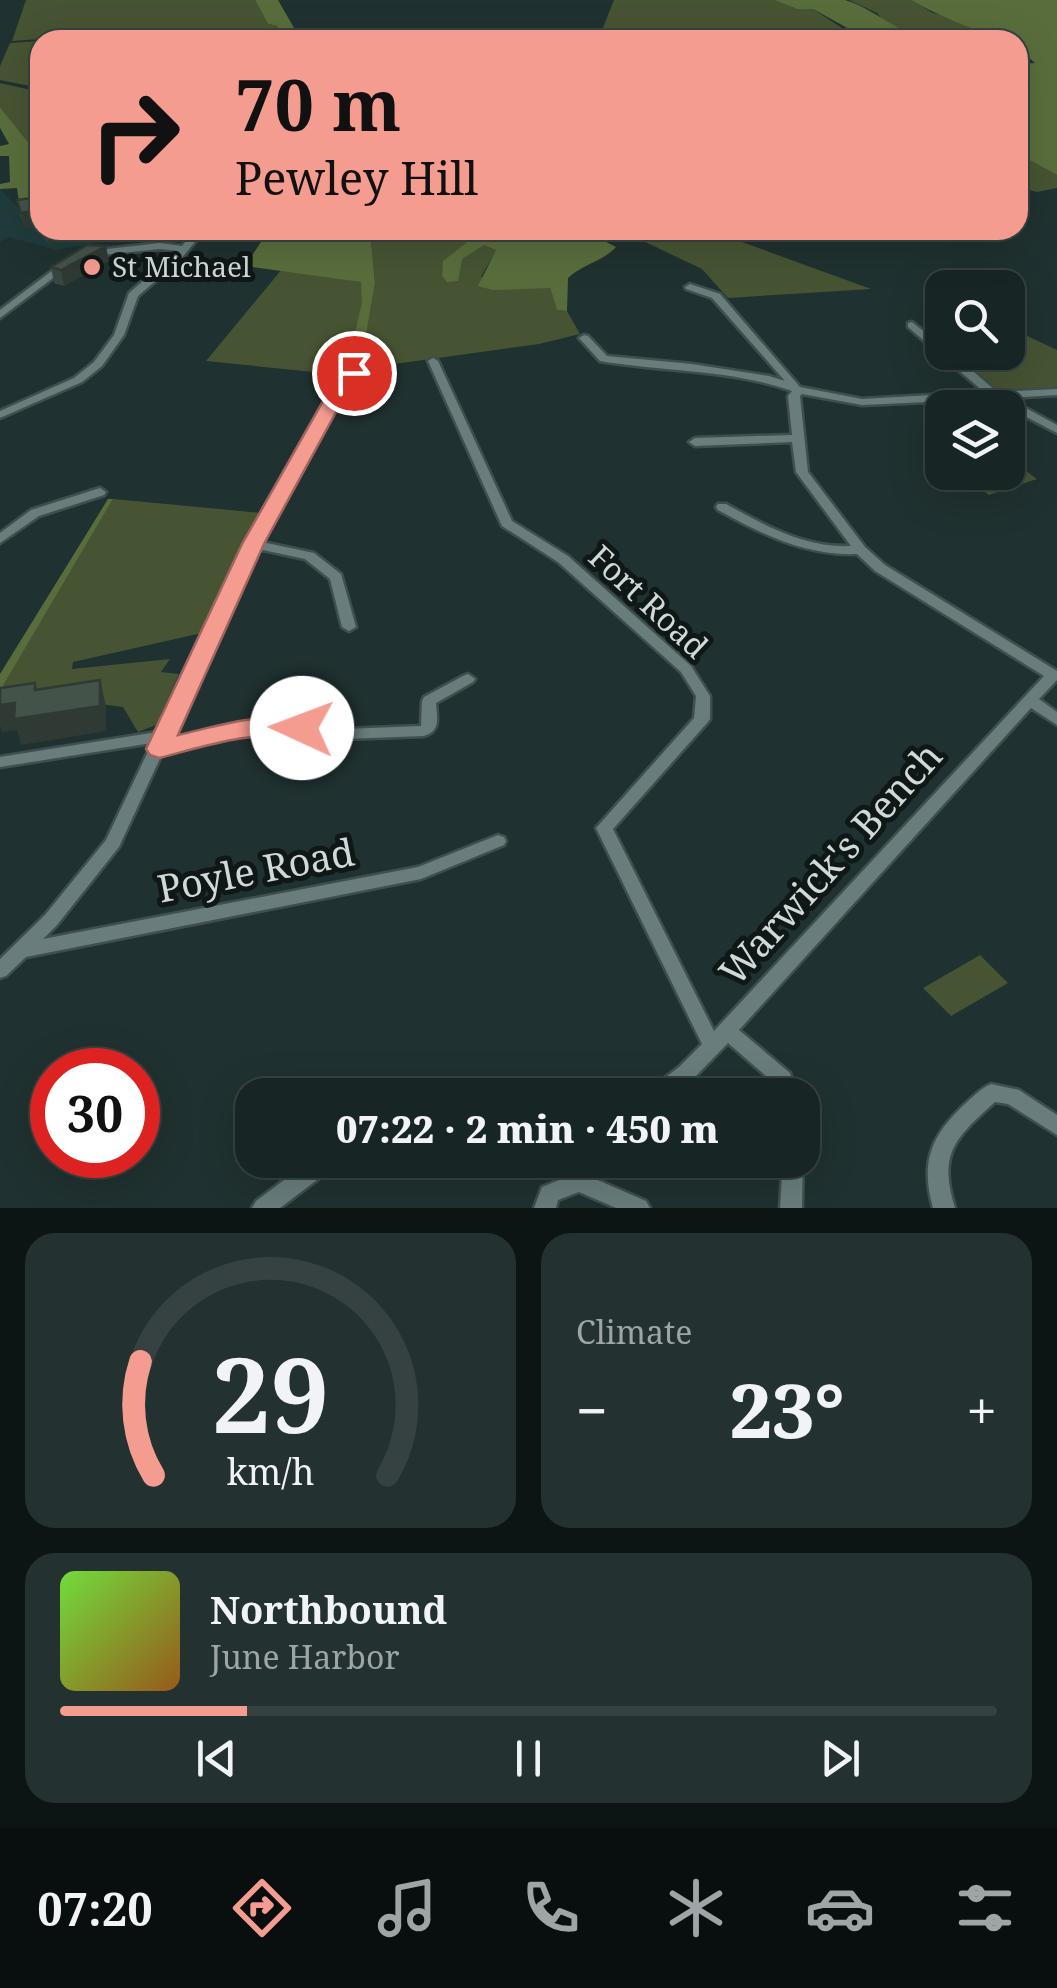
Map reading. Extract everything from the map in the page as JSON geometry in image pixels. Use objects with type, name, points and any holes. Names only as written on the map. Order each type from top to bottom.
[{"type":"street","points":[[0,415],[78,380],[98,364],[119,335],[133,295],[193,240]]},
{"type":"street","points":[[0,315],[76,258],[144,247],[186,249]]},
{"type":"street","points":[[690,287],[716,296],[799,390]]},
{"type":"street","points":[[912,325],[925,336]]},
{"type":"street","points":[[584,338],[604,359],[692,366],[769,379],[799,390],[862,402],[925,399]]},
{"type":"street","name":"Fort Road","points":[[433,362],[506,523],[562,558],[686,669],[703,696],[702,719],[604,828],[719,1037]]},
{"type":"street","points":[[964,370],[988,390]]},
{"type":"street","points":[[0,971],[83,884],[114,843],[253,544],[344,380],[354,373]]},
{"type":"street","points":[[799,390],[794,396],[802,472],[860,550]]},
{"type":"street","points":[[1025,394],[1057,392]]},
{"type":"street","points":[[1025,412],[1057,430]]},
{"type":"street","points":[[695,442],[798,438]]},
{"type":"street","points":[[0,539],[34,513],[100,492]]},
{"type":"street","points":[[722,508],[803,547],[837,552],[860,550]]},
{"type":"street","points":[[253,544],[309,556],[336,577],[348,627]]},
{"type":"street","name":"Warwick's Bench","points":[[679,1078],[1053,676],[880,568],[860,550]]},
{"type":"street","points":[[0,762],[264,725],[345,734],[424,731],[429,728],[427,714],[432,697],[468,679]]},
{"type":"street","points":[[1030,700],[1057,720]]},
{"type":"street","name":"Poyle Road","points":[[22,950],[421,872],[498,842]]},
{"type":"street","points":[[719,1037],[782,1078]]},
{"type":"street","points":[[944,1208],[938,1148],[952,1127],[991,1093],[1012,1096],[1057,1126]]},
{"type":"street","points":[[263,1208],[302,1178]]},
{"type":"street","points":[[791,1208],[793,1178]]},
{"type":"street","points":[[544,1208],[550,1194],[579,1182],[639,1208]]},
{"type":"shaded area","points":[[0,189],[30,220],[30,240],[103,242],[55,250],[9,237],[0,242]]},
{"type":"green space","points":[[26,0],[255,0],[268,24],[279,30],[30,30],[30,40],[12,41]]},
{"type":"green space","points":[[255,0],[278,0],[295,30],[279,30],[268,24]]},
{"type":"green space","points":[[614,0],[774,0],[797,9],[813,9],[842,28],[832,30],[602,30]]},
{"type":"green space","points":[[774,0],[845,0],[902,30],[851,30],[813,9],[797,9]]},
{"type":"green space","points":[[849,0],[911,0],[933,13],[982,30],[897,30],[877,13]]},
{"type":"green space","points":[[911,0],[1057,0],[1057,175],[1028,159],[1028,63],[1035,63],[1028,57],[1028,30],[977,30]]},
{"type":"green space","points":[[30,42],[30,86],[0,80],[0,66],[10,43]]},
{"type":"green space","points":[[0,83],[30,90],[30,144],[0,107]]},
{"type":"green space","points":[[0,107],[30,144],[30,208],[23,209],[21,218],[17,188],[0,189],[0,184],[10,182],[9,156],[0,156],[0,146],[9,144],[0,128]]},
{"type":"green space","points":[[1028,159],[1057,175],[1057,188],[1028,190]]},
{"type":"green space","points":[[262,240],[371,240],[375,283],[362,359],[344,377],[362,303],[361,282],[245,266]]},
{"type":"green space","points":[[371,240],[482,240],[484,245],[497,249],[481,277],[550,288],[557,310],[567,311],[580,334],[539,344],[373,367],[344,377],[362,358],[375,283]]},
{"type":"green space","points":[[470,240],[602,240],[616,247],[568,278],[567,311],[557,310],[550,288],[493,290],[478,286],[496,250],[484,245],[462,259],[458,281],[447,282],[442,276],[443,261]]},
{"type":"green space","points":[[641,240],[736,240],[871,289],[728,298],[702,269]]},
{"type":"green space","points":[[282,269],[361,282],[363,303],[343,375],[206,361]]},
{"type":"green space","points":[[1025,335],[1057,350],[1057,388],[995,390],[970,370],[1025,370]]},
{"type":"green space","points":[[1025,470],[1037,479],[1025,483]]},
{"type":"green space","points":[[108,499],[113,499],[0,691],[0,674]]},
{"type":"green space","points":[[113,499],[262,513],[202,633],[73,662],[72,669],[170,659],[161,672],[179,674],[156,725],[138,732],[123,707],[0,691]]},
{"type":"green space","points":[[980,955],[1008,983],[951,1016],[923,988]]},
{"type":"building","points":[[30,198],[30,211],[21,213],[17,200]]},
{"type":"building","points":[[87,245],[106,246],[61,270],[51,267]]},
{"type":"building","points":[[100,680],[100,706],[14,719],[15,703],[0,705],[0,688],[35,683],[35,690]]},
{"type":"place","name":"St Michael","points":[[92,267]]},
{"type":"route","points":[[302,728],[264,725],[159,749],[253,544],[344,380],[354,373]]}]
